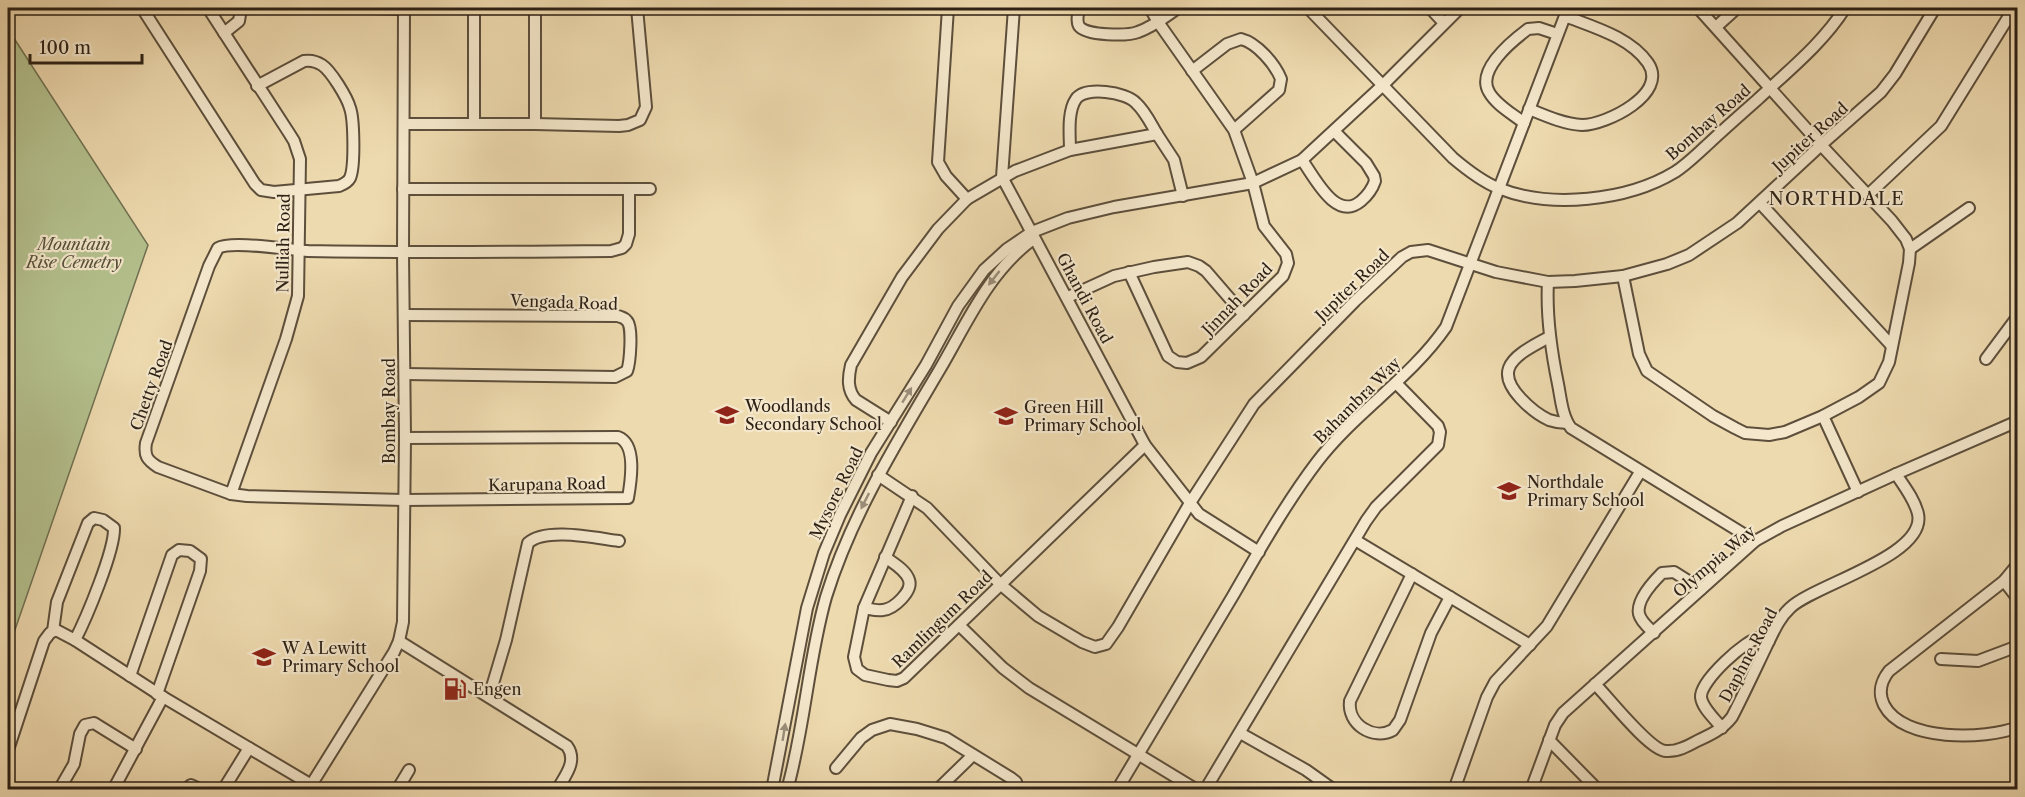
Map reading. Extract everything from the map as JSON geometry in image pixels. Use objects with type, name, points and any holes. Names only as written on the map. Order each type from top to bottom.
[{"type":"street","points":[[142,8],[255,184],[266,192],[339,186],[349,179],[353,135],[350,108],[324,66],[310,60],[297,63],[257,86]]},
{"type":"street","name":"Nulliah Road","points":[[208,8],[294,141],[300,159],[299,289],[295,311],[231,494]]},
{"type":"street","points":[[224,33],[239,21],[241,8]]},
{"type":"street","points":[[372,8],[404,8]]},
{"type":"street","name":"Bombay Road","points":[[313,788],[399,641],[403,622],[404,8]]},
{"type":"street","points":[[474,8],[474,124]]},
{"type":"street","points":[[535,8],[535,124]]},
{"type":"street","points":[[405,124],[619,126],[635,123],[643,116],[646,107],[637,8]]},
{"type":"street","points":[[948,8],[938,162],[946,176],[967,199]]},
{"type":"street","points":[[1002,177],[1014,8]]},
{"type":"street","points":[[1078,8],[1079,26],[1089,32],[1129,34],[1158,22],[1178,8]]},
{"type":"street","name":"Jinnah Road","points":[[1129,272],[1168,356],[1177,362],[1187,363],[1201,357],[1244,315],[1283,276],[1288,263],[1286,254],[1264,226],[1253,183],[1234,130],[1150,8]]},
{"type":"street","name":"Bombay Road","points":[[1308,8],[1453,158],[1471,172],[1498,188],[1536,198],[1566,200],[1604,196],[1647,184],[1675,172],[1770,88],[1821,39],[1845,8]]},
{"type":"street","points":[[1430,8],[1444,23]]},
{"type":"street","name":"Mysore Road","points":[[772,789],[811,592],[840,515],[871,453],[926,365],[958,306],[995,260],[1037,233],[1068,218],[1090,212],[1253,183],[1302,160],[1383,85],[1460,8]]},
{"type":"street","points":[[1623,276],[1639,354],[1647,371],[1713,416],[1745,433],[1769,435],[1785,432],[1823,417],[1865,394],[1879,383],[1889,362],[1908,272],[1910,249],[1900,230],[1698,8]]},
{"type":"street","points":[[1716,27],[1737,8]]},
{"type":"street","name":"Jupiter Road","points":[[1000,584],[1026,607],[1053,626],[1082,642],[1095,646],[1106,644],[1190,503],[1254,404],[1347,309],[1402,257],[1411,252],[1428,250],[1496,272],[1548,282],[1623,276],[1667,264],[1689,255],[1737,223],[1881,92],[1895,74],[1935,8]]},
{"type":"street","points":[[1869,194],[1941,126],[2014,8]]},
{"type":"street","points":[[1529,109],[1558,120],[1582,125],[1595,123],[1628,109],[1651,85],[1650,67],[1638,51],[1617,37],[1566,12]]},
{"type":"street","name":"Bahambra Way","points":[[1117,789],[1300,486],[1329,447],[1396,383],[1446,327],[1566,12]]},
{"type":"street","points":[[1524,123],[1502,106],[1487,90],[1488,69],[1528,29],[1539,28],[1557,34]]},
{"type":"street","points":[[1192,71],[1227,44],[1241,39],[1251,44],[1275,68],[1281,79],[1279,90],[1234,130]]},
{"type":"street","points":[[1070,150],[1073,104],[1080,95],[1086,92],[1130,98],[1140,106],[1174,160],[1183,196]]},
{"type":"street","points":[[1302,160],[1325,192],[1339,206],[1349,207],[1357,204],[1369,194],[1375,181],[1371,170],[1334,131]]},
{"type":"street","points":[[891,422],[852,396],[849,381],[851,365],[902,277],[938,229],[967,199],[1002,177],[1070,150],[1156,134]]},
{"type":"street","name":"Ghandi Road","points":[[1002,177],[1037,233],[1145,445],[1199,514],[1259,552]]},
{"type":"street","points":[[403,189],[650,189]]},
{"type":"street","name":"Chetty Road","points":[[404,500],[231,494],[166,470],[149,461],[145,451],[146,443],[209,266],[218,248],[233,245],[300,250],[403,253],[619,250],[626,244],[630,234],[629,190]]},
{"type":"street","points":[[1760,203],[1892,346]]},
{"type":"street","points":[[1910,249],[1969,207]]},
{"type":"street","name":"Mysore Road","points":[[787,789],[827,597],[850,534],[879,475],[987,286],[1011,257],[1037,233]]},
{"type":"street","points":[[1068,297],[1129,272],[1179,262],[1195,264],[1206,271],[1244,315]]},
{"type":"street","points":[[1548,282],[1546,311],[1549,338],[1567,423],[1575,432],[1755,541]]},
{"type":"street","name":"Vengada Road","points":[[404,315],[618,316],[629,323],[630,334],[629,366],[627,371],[615,377],[405,374]]},
{"type":"street","points":[[1986,359],[2018,316]]},
{"type":"street","points":[[1549,338],[1533,346],[1512,363],[1508,373],[1509,379],[1520,398],[1529,407],[1552,421],[1567,423]]},
{"type":"street","points":[[1205,789],[1376,507],[1431,454],[1440,440],[1438,426],[1396,383]]},
{"type":"street","points":[[1823,417],[1858,492]]},
{"type":"street","name":"Olympia Way","points":[[1531,789],[1549,740],[1563,713],[1755,541],[1782,526],[1896,474],[2018,422]]},
{"type":"street","name":"Karupana Road","points":[[404,500],[628,498],[630,483],[628,446],[623,439],[618,437],[405,438]]},
{"type":"street","name":"Ramlingum Road","points":[[912,496],[864,608],[854,663],[861,673],[873,678],[897,681],[904,678],[1145,445]]},
{"type":"street","points":[[1454,789],[1487,697],[1495,682],[1547,626],[1640,472]]},
{"type":"street","name":"Daphne Road","points":[[1595,684],[1651,745],[1664,752],[1676,751],[1722,728],[1732,717],[1782,616],[1796,602],[1872,566],[1913,535],[1918,525],[1918,513],[1896,474]]},
{"type":"street","points":[[879,475],[912,496],[943,523],[1000,584]]},
{"type":"street","points":[[57,631],[57,602],[88,523],[94,518],[103,520],[114,528],[113,540],[90,608],[75,640]]},
{"type":"street","points":[[489,697],[506,640],[528,543],[535,538],[554,535],[619,541]]},
{"type":"street","points":[[1355,540],[1530,645]]},
{"type":"street","points":[[113,789],[136,749],[160,696],[200,571],[201,560],[190,551],[179,550],[172,555],[130,676]]},
{"type":"street","points":[[864,608],[884,610],[890,608],[910,586],[906,574],[885,557]]},
{"type":"street","points":[[2018,564],[2004,581],[1894,666],[1882,681],[1881,697],[1887,711],[1896,720],[1913,729],[1984,736],[2018,727]]},
{"type":"street","points":[[1654,633],[1641,618],[1639,607],[1644,595],[1662,573],[1674,572],[1701,589]]},
{"type":"street","points":[[1413,574],[1350,701],[1350,715],[1360,727],[1383,734],[1394,730],[1400,720],[1431,633],[1450,597]]},
{"type":"street","points":[[2004,581],[2018,599]]},
{"type":"street","points":[[960,626],[1016,678],[1197,789]]},
{"type":"street","points":[[57,631],[313,788]]},
{"type":"street","points":[[8,750],[44,641],[57,631]]},
{"type":"street","points":[[1722,728],[1702,702],[1704,685],[1714,672],[1753,640],[1761,637],[1769,641]]},
{"type":"street","points":[[399,641],[567,746],[572,761],[557,789]]},
{"type":"street","points":[[1941,660],[1978,661],[2018,646]]},
{"type":"street","points":[[59,789],[74,764],[80,734],[86,725],[94,723],[136,749]]},
{"type":"street","points":[[836,768],[867,734],[890,724],[934,733],[946,738],[1011,778],[1016,782],[1018,789]]},
{"type":"street","points":[[1240,734],[1306,770],[1334,789]]},
{"type":"street","points":[[1549,740],[1598,789]]},
{"type":"street","points":[[223,789],[249,748]]},
{"type":"street","points":[[937,789],[972,756]]},
{"type":"street","points":[[397,789],[409,770]]},
{"type":"street","points":[[185,789],[191,785],[202,789]]},
{"type":"green space","name":"Mountain Rise Cemetry","points":[[8,29],[148,245],[8,650]]},
{"type":"place","name":"Woodlands Secondary School","points":[[727,415]]},
{"type":"place","name":"Green Hill Primary School","points":[[1006,416]]},
{"type":"place","name":"Northdale Primary School","points":[[1509,491]]},
{"type":"place","name":"W A Lewitt Primary School","points":[[264,657]]},
{"type":"place","name":"Engen","points":[[455,689]]},
{"type":"district","name":"NORTHDALE","points":[[1837,199]]}]
